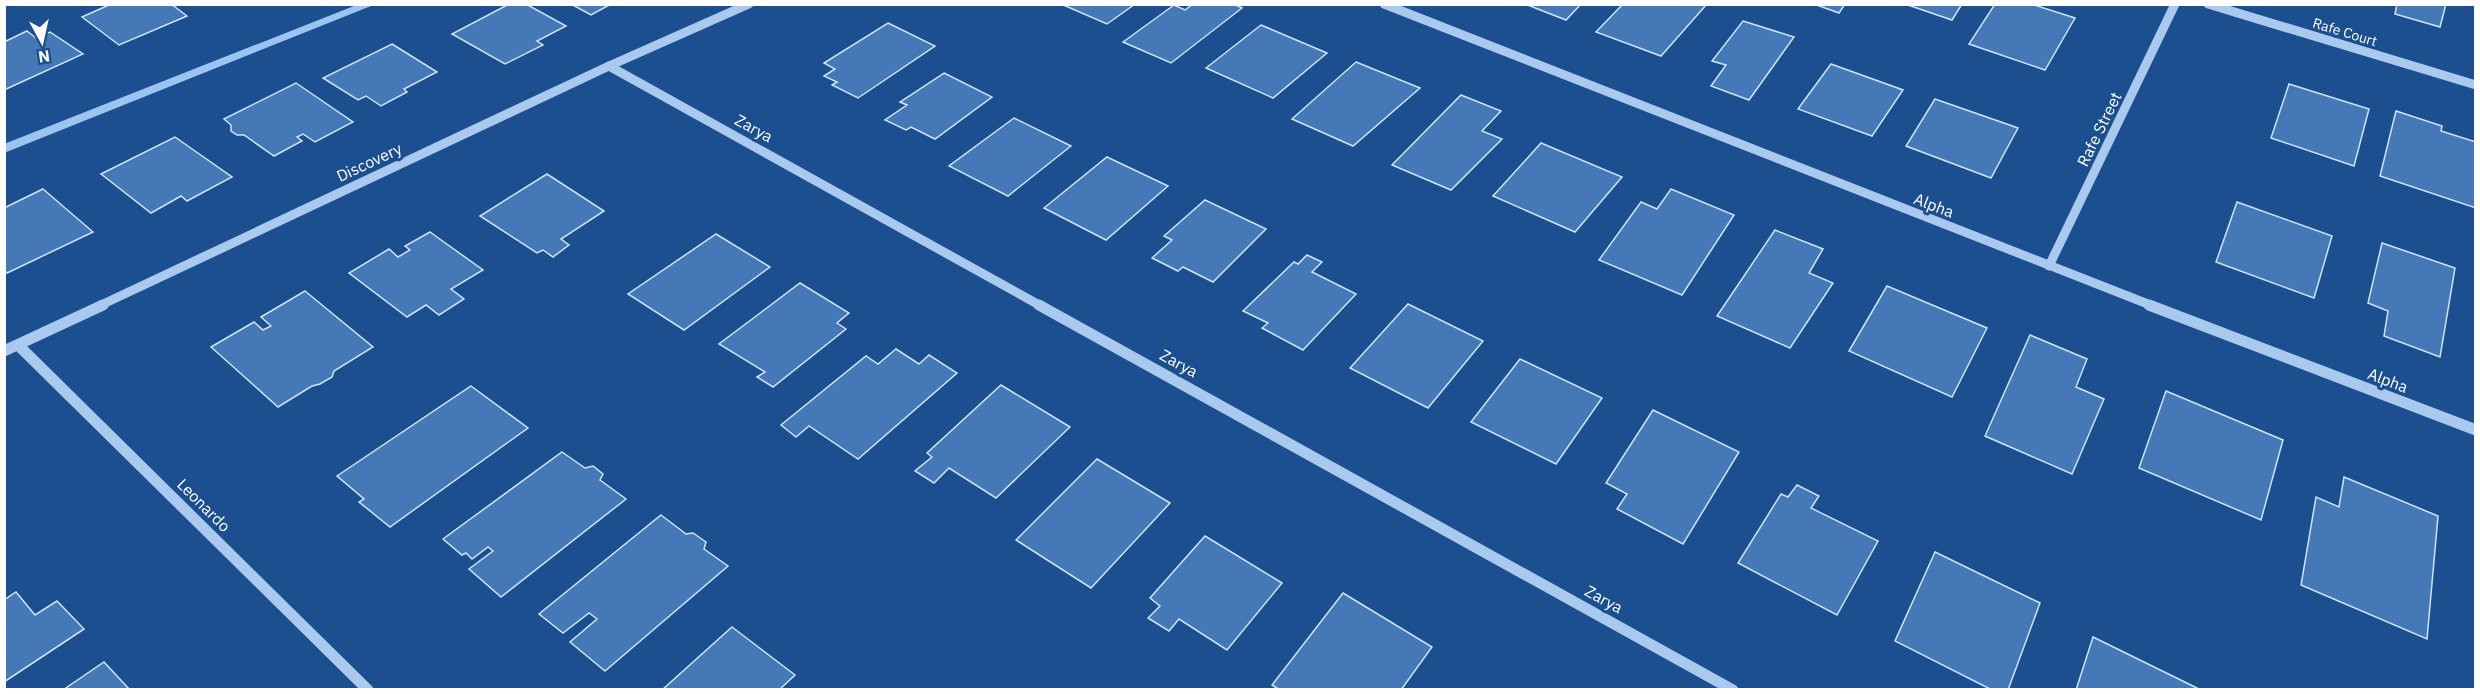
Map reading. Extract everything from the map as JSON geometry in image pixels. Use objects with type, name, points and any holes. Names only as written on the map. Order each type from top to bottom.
[{"type":"street","name":"Discovery","points":[[4,351],[609,66],[749,4]]},
{"type":"street","name":"Alpha","points":[[1384,4],[2049,266],[2475,430]]},
{"type":"street","name":"Rafe Street","points":[[2049,266],[2175,4]]},
{"type":"street","name":"Rafe Court","points":[[2208,4],[2475,85]]},
{"type":"street","name":"Zarya","points":[[609,66],[1733,690]]},
{"type":"street","name":"Leonardo","points":[[18,345],[368,690]]},
{"type":"building","points":[[111,4],[171,4],[187,16],[119,45],[82,17]]},
{"type":"building","points":[[509,4],[526,4],[566,26],[537,41],[543,45],[505,64],[452,34]]},
{"type":"building","points":[[571,4],[611,4],[591,15]]},
{"type":"building","points":[[1061,4],[1135,4],[1107,24]]},
{"type":"building","points":[[1193,4],[1234,4],[1242,8],[1171,63],[1123,42],[1174,5],[1185,10]]},
{"type":"building","points":[[1525,4],[1581,4],[1566,20]]},
{"type":"building","points":[[1623,4],[1707,4],[1661,56],[1596,32]]},
{"type":"building","points":[[1814,4],[1845,4],[1839,13]]},
{"type":"building","points":[[1905,4],[1962,4],[1952,20]]},
{"type":"building","points":[[1995,4],[2031,4],[2075,18],[2045,70],[1969,44]]},
{"type":"building","points":[[2397,4],[2446,4],[2440,27],[2395,14]]},
{"type":"building","points":[[1743,21],[1794,37],[1749,100],[1711,86],[1726,65],[1712,61]]},
{"type":"building","points":[[888,23],[935,46],[858,98],[832,85],[837,82],[824,76],[835,69],[824,63]]},
{"type":"building","points":[[1261,25],[1327,53],[1273,98],[1206,68]]},
{"type":"building","points":[[27,31],[36,38],[50,32],[83,54],[4,90],[4,42]]},
{"type":"building","points":[[392,44],[437,72],[404,89],[407,92],[381,106],[366,96],[358,100],[323,78]]},
{"type":"building","points":[[1356,62],[1420,88],[1353,146],[1292,119]]},
{"type":"building","points":[[1831,64],[1903,90],[1872,136],[1798,109]]},
{"type":"building","points":[[944,73],[992,97],[935,139],[911,127],[906,130],[885,120],[907,105],[900,102]]},
{"type":"building","points":[[296,83],[353,122],[315,142],[303,134],[297,137],[302,141],[274,156],[244,135],[237,135],[231,131],[231,125],[224,119]]},
{"type":"building","points":[[2289,84],[2369,109],[2354,166],[2271,138]]},
{"type":"building","points":[[1461,95],[1501,111],[1482,131],[1502,139],[1451,190],[1392,165]]},
{"type":"building","points":[[1935,99],[2018,128],[1991,178],[1906,146]]},
{"type":"building","points":[[2396,111],[2442,126],[2441,131],[2476,142],[2476,208],[2380,176]]},
{"type":"building","points":[[1014,118],[1071,146],[1008,196],[949,166]]},
{"type":"building","points":[[175,137],[232,177],[187,201],[181,196],[151,213],[101,174]]},
{"type":"building","points":[[1541,143],[1622,177],[1575,232],[1493,196]]},
{"type":"building","points":[[1107,157],[1168,186],[1106,240],[1044,208]]},
{"type":"building","points":[[547,174],[604,211],[561,239],[569,245],[553,257],[543,250],[537,253],[480,216]]},
{"type":"building","points":[[43,189],[93,232],[7,273],[4,270],[4,208]]},
{"type":"building","points":[[1671,189],[1734,215],[1682,295],[1599,260],[1641,202],[1657,209]]},
{"type":"building","points":[[1205,200],[1266,229],[1213,282],[1183,267],[1178,271],[1152,258],[1172,240],[1164,236]]},
{"type":"building","points":[[2237,202],[2332,236],[2314,298],[2216,262]]},
{"type":"building","points":[[1775,230],[1823,249],[1809,273],[1833,283],[1790,348],[1717,316]]},
{"type":"building","points":[[430,232],[483,270],[451,289],[464,299],[439,315],[426,305],[407,317],[349,273],[389,249],[398,257],[410,250],[405,246]]},
{"type":"building","points":[[716,234],[770,267],[684,330],[628,294]]},
{"type":"building","points":[[2382,243],[2455,268],[2440,357],[2384,336],[2388,311],[2368,303]]},
{"type":"building","points":[[1307,255],[1322,262],[1312,272],[1356,294],[1303,350],[1262,328],[1268,323],[1243,311],[1294,262],[1298,264]]},
{"type":"building","points":[[800,283],[849,313],[837,323],[846,329],[773,387],[757,377],[765,372],[719,344]]},
{"type":"building","points":[[1887,286],[1987,328],[1952,397],[1849,351]]},
{"type":"building","points":[[305,291],[373,347],[334,371],[332,377],[312,386],[278,407],[211,347],[254,322],[263,330],[271,326],[261,317]]},
{"type":"building","points":[[1408,304],[1483,341],[1428,408],[1350,368]]},
{"type":"building","points":[[2030,335],[2087,359],[2076,387],[2104,399],[2072,474],[1985,436]]},
{"type":"building","points":[[896,349],[919,364],[929,355],[957,373],[858,459],[809,426],[796,437],[781,425],[866,356],[878,364]]},
{"type":"building","points":[[1520,359],[1602,398],[1556,464],[1471,422]]},
{"type":"building","points":[[1001,385],[1070,427],[996,498],[949,468],[934,483],[915,471],[932,457],[927,453]]},
{"type":"building","points":[[471,386],[528,428],[390,527],[359,502],[364,499],[337,476]]},
{"type":"building","points":[[2166,391],[2283,440],[2261,520],[2139,468]]},
{"type":"building","points":[[1653,410],[1739,452],[1683,544],[1617,509],[1627,494],[1606,483]]},
{"type":"building","points":[[562,452],[585,468],[593,466],[603,474],[600,480],[626,499],[501,597],[469,569],[493,551],[488,547],[472,559],[466,553],[462,555],[443,539]]},
{"type":"building","points":[[1097,459],[1170,503],[1091,588],[1016,540]]},
{"type":"building","points":[[2344,477],[2438,516],[2427,639],[2301,585],[2316,497],[2339,507]]},
{"type":"building","points":[[1797,485],[1819,496],[1811,508],[1878,541],[1837,615],[1738,563],[1781,494],[1788,497]]},
{"type":"building","points":[[661,515],[686,534],[693,533],[706,542],[704,549],[728,566],[605,671],[570,642],[597,619],[589,613],[563,633],[539,614]]},
{"type":"building","points":[[1205,536],[1282,583],[1227,650],[1179,619],[1169,631],[1148,618],[1160,606],[1150,598]]},
{"type":"building","points":[[1935,552],[2040,603],[2008,690],[1992,690],[1895,641]]},
{"type":"building","points":[[16,592],[35,615],[57,601],[84,629],[4,682],[4,600]]},
{"type":"building","points":[[1343,593],[1432,647],[1401,690],[1280,690],[1272,685]]},
{"type":"building","points":[[732,627],[795,675],[779,690],[662,690]]},
{"type":"building","points":[[2093,637],[2201,690],[2076,690]]},
{"type":"building","points":[[104,662],[130,690],[63,690]]},
{"type":"waterway","points":[[4,149],[371,4]]}]
